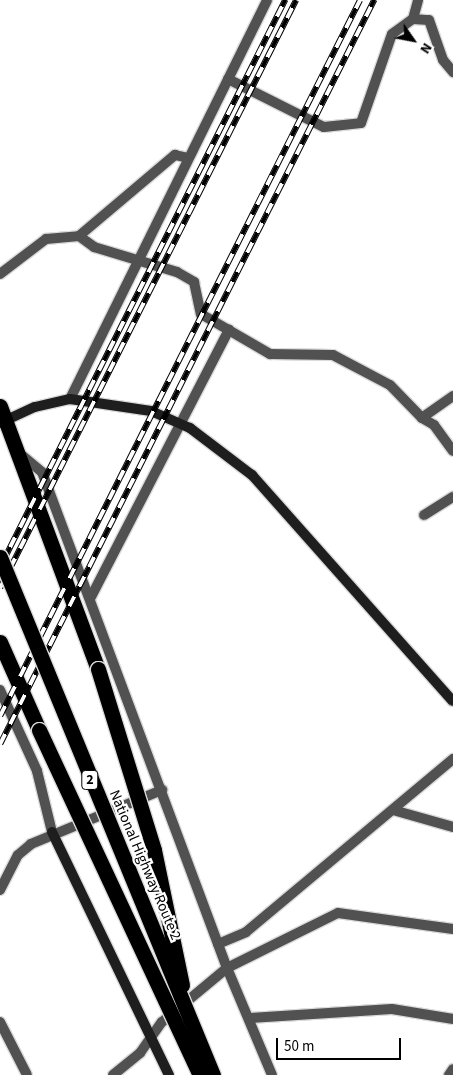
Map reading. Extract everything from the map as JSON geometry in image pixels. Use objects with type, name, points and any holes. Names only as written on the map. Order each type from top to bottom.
[{"type":"highway","points":[[2,416],[98,669],[154,850],[179,956],[184,1001]]},
{"type":"highway","name":"National Highway Route 2","points":[[0,557],[184,1001],[212,1075]]},
{"type":"highway","points":[[0,642],[200,1075]]},
{"type":"street","points":[[70,399],[267,0]]},
{"type":"street","points":[[228,79],[324,127],[361,123],[392,34],[413,18],[418,0]]},
{"type":"street","points":[[413,18],[429,20],[443,60],[453,72]]},
{"type":"street","points":[[0,274],[46,239],[79,236],[176,155],[188,158]]},
{"type":"street","points":[[79,236],[94,248],[137,260],[194,282],[201,314],[270,354],[334,355],[390,385],[422,418],[434,425],[453,451]]},
{"type":"street","points":[[91,597],[229,330]]},
{"type":"street","points":[[422,418],[453,396]]},
{"type":"street","points":[[2,416],[70,399],[152,412],[180,424],[216,444],[252,475],[453,701]]},
{"type":"street","points":[[12,446],[42,472],[91,597],[227,968],[250,1018],[272,1075]]},
{"type":"street","points":[[424,516],[453,497]]},
{"type":"street","points":[[0,690],[37,771],[52,832],[169,1075]]},
{"type":"street","points":[[218,944],[246,932],[453,759]]},
{"type":"street","points":[[0,890],[18,854],[52,832],[162,790]]},
{"type":"street","points":[[393,810],[453,827]]},
{"type":"street","points":[[113,1075],[140,1053],[162,1022],[227,968],[338,913],[453,929]]},
{"type":"street","points":[[250,1018],[392,1010],[453,1019]]},
{"type":"street","points":[[0,1022],[27,1075]]},
{"type":"street","points":[[449,1075],[453,1070]]},
{"type":"railway","points":[[0,567],[285,0]]},
{"type":"railway","points":[[0,588],[296,0]]},
{"type":"railway","points":[[0,716],[360,0]]},
{"type":"railway","points":[[0,744],[374,0]]}]
